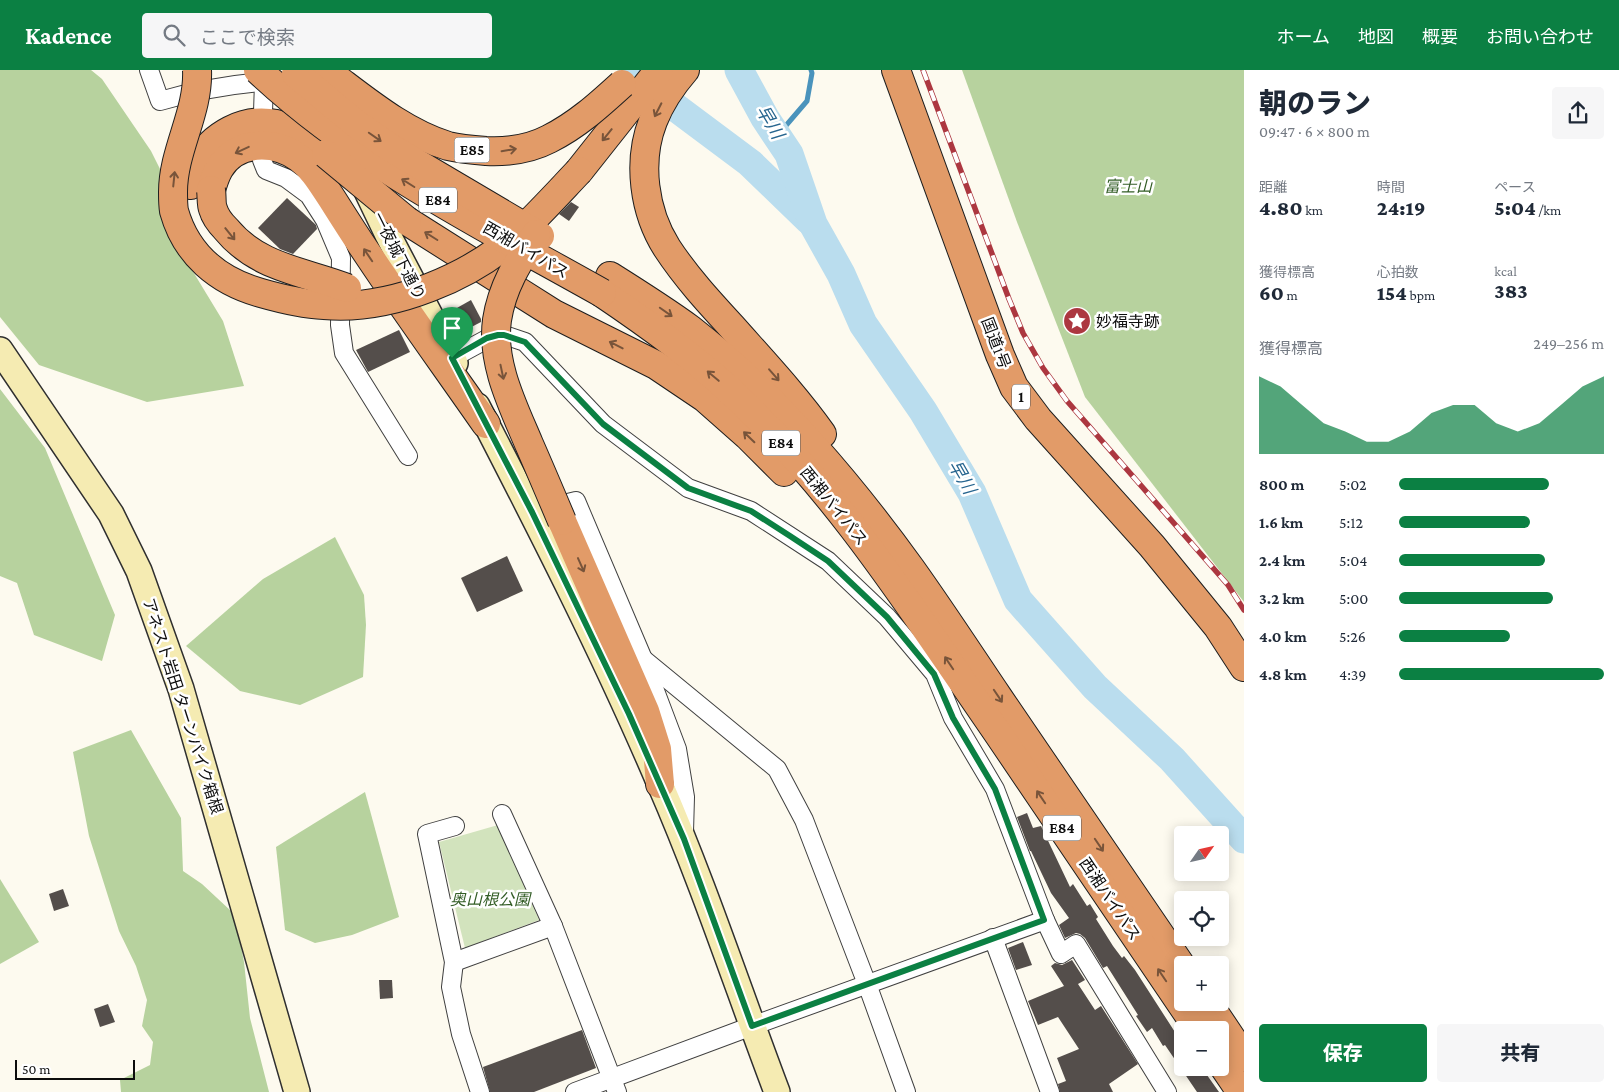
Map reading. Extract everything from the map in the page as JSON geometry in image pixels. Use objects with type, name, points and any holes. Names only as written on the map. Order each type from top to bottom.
[{"type":"highway","points":[[197,70],[195,100],[176,165],[173,186],[174,208],[181,231],[194,252],[209,267],[230,281],[254,291],[291,301],[325,306],[360,304],[386,300],[436,285],[460,274],[499,249],[521,232],[579,171]]},
{"type":"highway","name":"西湘バイパス","points":[[292,70],[349,118],[391,148],[606,285],[725,386],[770,430],[818,484],[871,552],[925,627],[1193,1021]]},
{"type":"highway","points":[[659,70],[579,171],[515,267],[502,300],[497,321],[497,340],[503,378],[511,402],[644,711],[657,749],[660,784]]},
{"type":"highway","points":[[685,70],[664,98],[653,121],[646,144],[644,169],[647,195],[653,220],[666,247],[684,273],[809,416],[838,455],[911,569]]},
{"type":"highway","name":"国道1号","points":[[896,70],[1000,355],[1014,387],[1038,418],[1158,554],[1218,627],[1244,667]]},
{"type":"highway","name":"E85","points":[[332,75],[399,122],[423,136],[449,146],[500,152],[523,148],[547,140],[588,115],[628,77]]},
{"type":"highway","name":"西湘バイパス","points":[[261,76],[328,130],[412,186],[606,285],[651,302],[689,329],[731,364],[766,398],[818,454],[911,569],[1175,956]]},
{"type":"highway","points":[[486,424],[370,258],[319,180],[300,159],[288,151],[276,147],[264,145],[251,146],[228,158],[190,200],[194,218],[204,236],[217,252],[252,275],[273,284],[304,291],[321,292],[374,286],[427,272],[467,254],[493,238],[533,200],[628,77]]},
{"type":"highway","points":[[201,188],[196,165],[205,150],[218,137],[238,127],[256,123],[276,124],[294,132],[326,154],[407,221],[554,314],[656,365],[705,398],[748,436],[807,496],[925,627]]},
{"type":"highway","points":[[1213,1011],[1244,1057]]},
{"type":"highway","points":[[1229,1074],[1241,1092]]},
{"type":"street","points":[[148,70],[160,101],[236,85],[261,76],[283,81],[332,75]]},
{"type":"street","name":"一夜城下通り","points":[[332,75],[348,146],[388,235],[532,512],[629,714],[660,784],[684,839],[777,1092]]},
{"type":"street","points":[[261,76],[263,112]]},
{"type":"street","points":[[262,160],[266,170],[286,178],[309,195],[326,220],[341,258],[340,325],[344,353],[408,456]]},
{"type":"street","points":[[452,358],[487,338],[498,335],[504,335],[525,342],[603,424],[688,488],[751,511],[828,561],[887,617],[934,674],[953,718],[995,789],[1044,920],[1061,954],[1076,944],[1167,1092]]},
{"type":"street","name":"アネスト岩田 ターンパイク箱根","points":[[0,350],[111,514],[139,571],[181,689],[297,1092]]},
{"type":"street","points":[[532,512],[576,501],[643,659],[677,749],[685,797],[684,839]]},
{"type":"street","points":[[643,659],[777,769],[804,820],[906,1092]]},
{"type":"street","points":[[502,814],[553,926],[615,1086]]},
{"type":"street","points":[[455,826],[428,834],[454,962],[450,987],[461,1034],[480,1092]]},
{"type":"street","points":[[575,1092],[615,1086],[752,1026],[1044,920]]},
{"type":"street","points":[[454,962],[553,926]]},
{"type":"street","points":[[993,938],[1050,1092]]},
{"type":"green space","points":[[0,70],[91,70],[102,79],[151,151],[163,175],[175,242],[223,321],[244,386],[147,402],[39,365],[0,317]]},
{"type":"green space","name":"富士山","points":[[962,70],[1244,70],[1244,602],[1085,397],[1017,222]]},
{"type":"green space","points":[[0,389],[45,448],[115,615],[102,661],[34,635],[17,583],[0,576]]},
{"type":"green space","points":[[335,537],[364,595],[366,625],[363,677],[300,705],[240,691],[186,646],[263,579]]},
{"type":"green space","points":[[131,730],[181,818],[183,871],[202,884],[231,911],[238,931],[244,962],[250,1018],[269,1092],[121,1092],[120,1080],[150,1065],[153,1042],[142,1026],[147,1000],[136,966],[119,931],[89,836],[73,752]]},
{"type":"green space","points":[[365,792],[399,917],[352,935],[315,943],[285,930],[276,847]]},
{"type":"green space","name":"奥山根公園","points":[[498,825],[539,920],[465,948],[439,842]]},
{"type":"green space","points":[[0,879],[39,942],[0,964]]},
{"type":"building","points":[[287,198],[316,225],[317,229],[293,254],[280,249],[258,228]]},
{"type":"building","points":[[571,202],[579,207],[569,221],[559,214]]},
{"type":"building","points":[[471,300],[481,322],[460,333],[448,313]]},
{"type":"building","points":[[399,330],[410,352],[368,372],[356,350]]},
{"type":"building","points":[[507,556],[523,591],[477,612],[461,578]]},
{"type":"building","points":[[1027,813],[1033,828],[1041,826],[1070,887],[1073,884],[1087,906],[1090,904],[1098,917],[1096,919],[1113,946],[1135,970],[1174,1031],[1174,1058],[1165,1045],[1163,1046],[1152,1028],[1147,1032],[1107,966],[1103,968],[1085,938],[1076,933],[1065,938],[1059,925],[1069,918],[1051,893],[1030,851],[1017,817]]},
{"type":"building","points":[[63,889],[69,906],[54,911],[49,894]]},
{"type":"building","points":[[1023,942],[1032,965],[1016,970],[1008,948]]},
{"type":"building","points":[[1072,960],[1085,980],[1078,984],[1095,1010],[1101,1006],[1138,1064],[1109,1084],[1113,1092],[1060,1092],[1058,1084],[1066,1081],[1057,1058],[1079,1049],[1058,1017],[1038,1025],[1028,1001],[1064,986],[1051,966],[1055,963],[1062,965]]},
{"type":"building","points":[[379,980],[392,980],[393,998],[380,999]]},
{"type":"building","points":[[108,1004],[115,1022],[100,1027],[94,1009]]},
{"type":"building","points":[[582,1030],[596,1068],[534,1092],[490,1092],[483,1067]]},
{"type":"building","points":[[1186,1076],[1208,1076],[1219,1092],[1197,1092]]},
{"type":"waterway","points":[[632,70],[675,107],[750,163],[809,220]]},
{"type":"waterway","name":"早川","points":[[739,70],[765,118],[789,154],[813,224],[841,274],[863,324],[923,411],[972,493],[1018,600],[1095,687],[1172,759],[1244,839]]},
{"type":"waterway","points":[[777,136],[807,101],[811,70]]},
{"type":"railway","points":[[923,70],[1009,299],[1023,333],[1043,368],[1067,401],[1228,585],[1244,610]]},
{"type":"place","name":"妙福寺跡","points":[[1077,321]]},
{"type":"route","points":[[498,335],[504,335],[525,342],[603,424],[688,488],[751,511],[828,561],[887,617],[934,674],[953,718],[995,789],[1044,920],[752,1026],[684,839],[629,714],[532,512],[452,358],[487,338],[498,335]]}]
